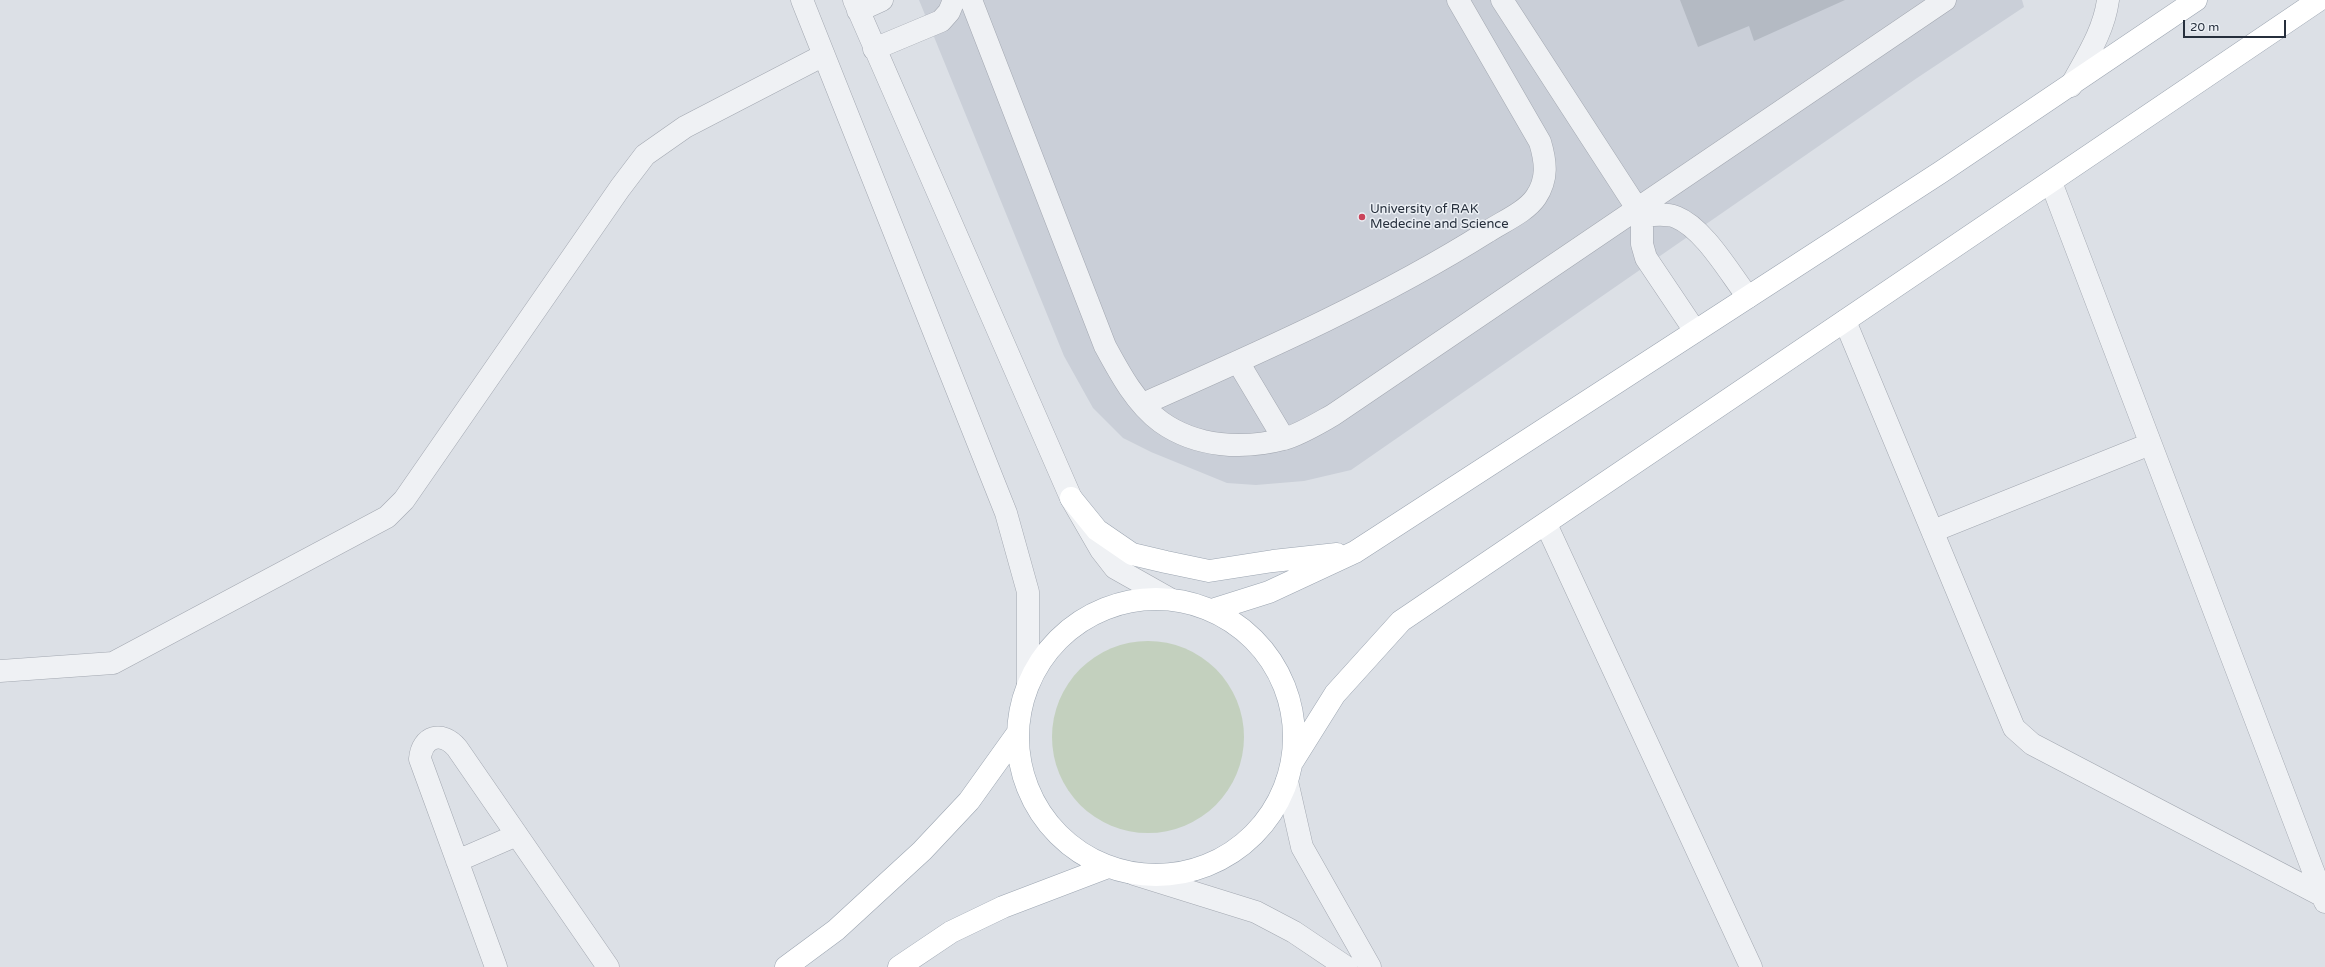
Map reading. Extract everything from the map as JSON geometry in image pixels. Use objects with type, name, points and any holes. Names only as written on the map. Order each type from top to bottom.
[{"type":"main road","points":[[1212,610],[1269,592],[1355,552],[1748,298],[2071,86],[2196,0]]},
{"type":"main road","points":[[1290,771],[1293,715],[1279,671],[1251,635],[1212,610],[1170,599],[1126,602],[1085,618],[1051,646],[1028,684],[1017,734],[1022,777],[1041,815],[1071,846],[1108,867],[1134,874],[1183,873],[1228,855],[1264,823],[1290,771],[1335,694],[1401,621],[2319,0]]},
{"type":"main road","points":[[1071,498],[1097,530],[1132,554],[1209,571],[1272,561],[1355,552]]},
{"type":"main road","points":[[786,967],[836,930],[922,851],[969,801],[1017,734]]},
{"type":"main road","points":[[898,967],[958,929],[1003,908],[1108,867]]},
{"type":"street","points":[[802,0],[1006,512],[1028,592],[1028,684]]},
{"type":"street","points":[[882,0],[856,6],[1071,498],[1101,550],[1115,568],[1170,599]]},
{"type":"street","points":[[874,49],[941,20],[949,12],[954,0]]},
{"type":"street","points":[[970,0],[1105,346],[1119,374],[1143,404],[1160,421],[1187,437],[1219,444],[1252,445],[1284,439],[1309,429],[1333,414],[1639,212],[1945,0]]},
{"type":"street","points":[[1143,404],[1238,362],[1393,285],[1470,243],[1520,211],[1536,198],[1544,181],[1546,168],[1546,161],[1540,142],[1458,0]]},
{"type":"street","points":[[1502,0],[1639,212],[1642,244],[1646,258],[1695,331]]},
{"type":"street","points":[[2071,86],[2097,38],[2106,15],[2108,0]]},
{"type":"street","points":[[0,671],[113,663],[387,517],[404,500],[620,188],[645,155],[685,127],[824,55]]},
{"type":"street","points":[[2051,182],[2324,899]]},
{"type":"street","points":[[1639,212],[1675,217],[1690,225],[1701,236],[1748,298]]},
{"type":"street","points":[[1845,321],[2014,728],[2032,744],[2324,899]]},
{"type":"street","points":[[1238,362],[1284,439]]},
{"type":"street","points":[[1932,531],[2150,444]]},
{"type":"street","points":[[1546,524],[1751,967]]},
{"type":"street","points":[[496,967],[420,759],[424,745],[430,740],[445,738],[452,742],[608,967]]},
{"type":"street","points":[[1290,771],[1302,847],[1370,967]]},
{"type":"street","points":[[457,862],[517,836]]},
{"type":"street","points":[[1134,874],[1256,912],[1294,932],[1346,967]]},
{"type":"shaded area","name":"University of RAK Medecine and Science","points":[[919,0],[2022,0],[2024,7],[1917,78],[1351,470],[1304,481],[1256,485],[1227,483],[1151,452],[1123,438],[1093,408],[1064,356]]},
{"type":"green space","points":[[1139,641],[1157,641],[1185,648],[1201,657],[1216,669],[1228,684],[1237,700],[1244,728],[1244,746],[1237,774],[1228,790],[1216,805],[1201,817],[1185,826],[1157,833],[1139,833],[1120,829],[1103,822],[1087,811],[1074,798],[1063,782],[1056,765],[1052,746],[1052,728],[1056,709],[1063,692],[1074,676],[1087,663],[1103,652],[1120,645]]},
{"type":"building","points":[[1680,0],[1845,0],[1754,41],[1749,26],[1698,47]]},
{"type":"place","name":"University of RAK Medecine and Science","points":[[1362,217]]}]
